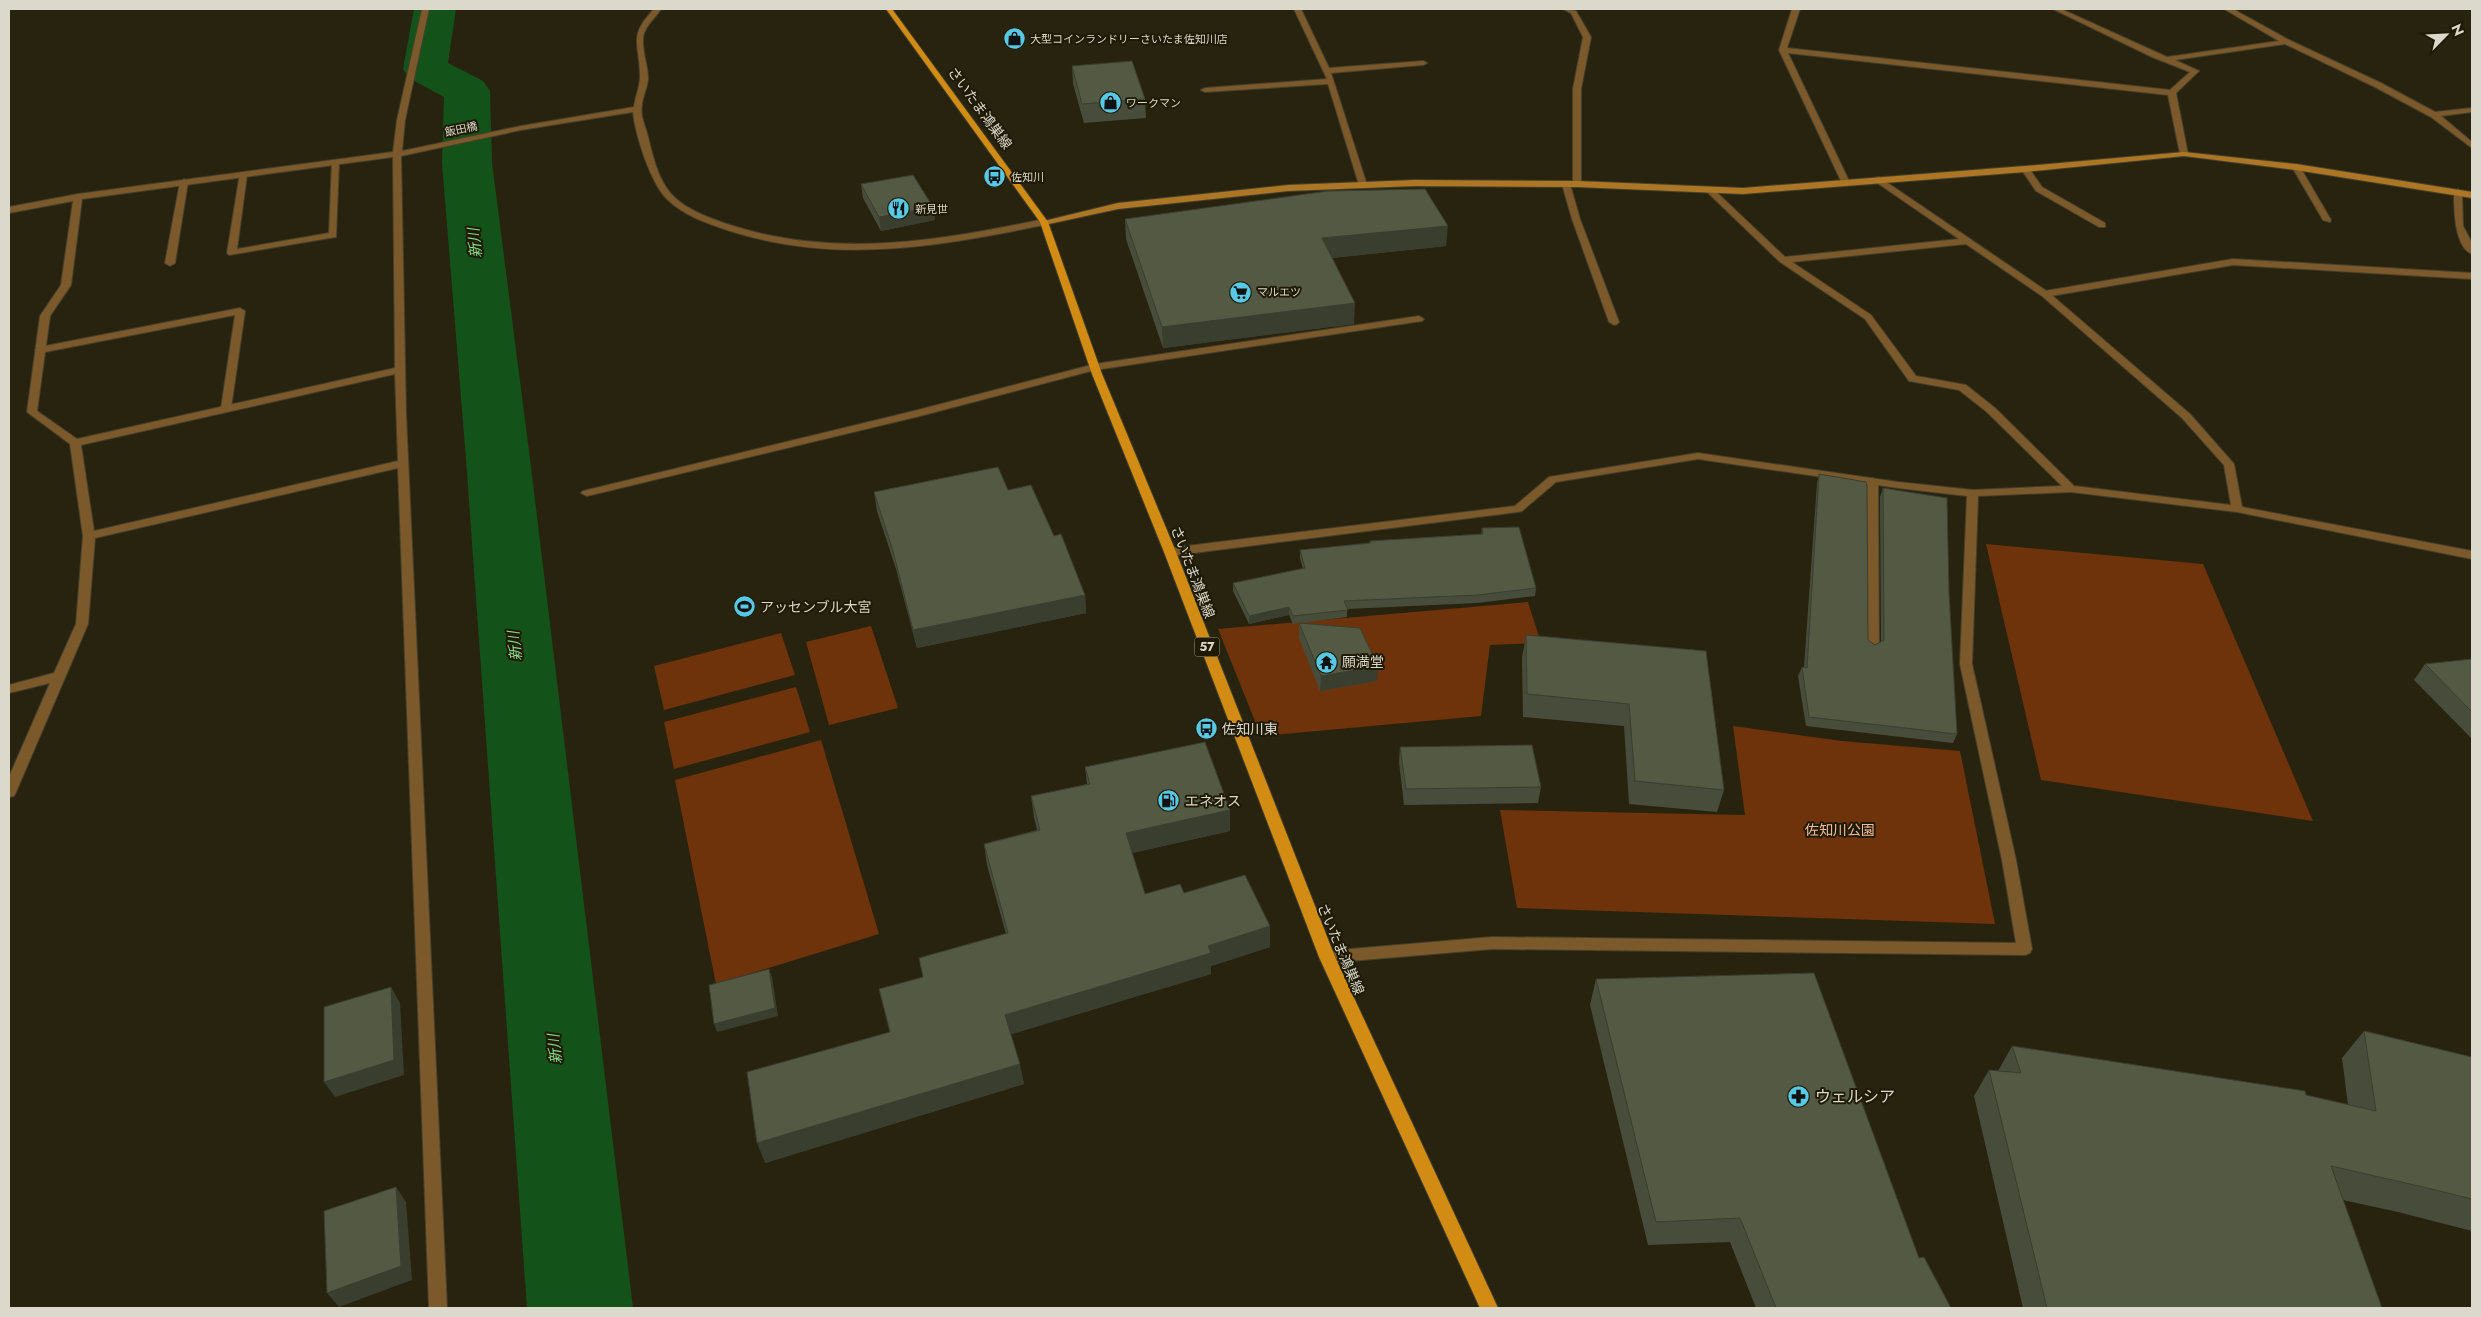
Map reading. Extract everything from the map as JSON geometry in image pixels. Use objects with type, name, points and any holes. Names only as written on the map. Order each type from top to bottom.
[{"type":"main road","name":"さいたま鴻巣線","points":[[889,9],[1044,222],[1094,367],[1170,552],[1327,957],[1489,1308]]},
{"type":"street","points":[[425,9],[400,120],[402,153],[400,370],[438,1308]]},
{"type":"street","points":[[658,9],[648,19],[638,42],[644,78],[636,109],[661,187],[686,211],[735,230],[797,244],[868,249],[913,246],[1044,222],[1118,206],[1288,188],[1415,183],[1577,184],[1743,191],[2025,169],[2184,154],[2296,167],[2472,195]]},
{"type":"street","points":[[1297,9],[1331,81],[1363,185]]},
{"type":"street","points":[[1566,9],[1574,12],[1587,37],[1577,89],[1577,184]]},
{"type":"street","points":[[1796,9],[1782,50],[1846,183]]},
{"type":"street","points":[[2056,9],[2166,60],[2195,70],[2172,93]]},
{"type":"street","points":[[2228,9],[2286,42],[2378,85],[2434,115],[2472,146]]},
{"type":"street","points":[[2166,60],[2286,42]]},
{"type":"street","points":[[1782,50],[2172,93]]},
{"type":"street","points":[[1326,71],[1423,63]]},
{"type":"street","points":[[1205,90],[1331,81]]},
{"type":"street","points":[[2172,93],[2184,154]]},
{"type":"street","name":"飯田橋","points":[[9,210],[78,197],[402,153],[521,128],[636,109]]},
{"type":"street","points":[[2434,115],[2472,110]]},
{"type":"street","points":[[243,175],[232,253],[333,235],[335,162]]},
{"type":"street","points":[[2296,167],[2326,220]]},
{"type":"street","points":[[2025,169],[2039,189],[2102,225]]},
{"type":"street","points":[[1879,180],[2045,294],[2186,416],[2228,464],[2237,509]]},
{"type":"street","points":[[170,263],[184,182]]},
{"type":"street","points":[[1566,184],[1576,219],[1614,322]]},
{"type":"street","points":[[1708,189],[1783,260],[1868,317],[1913,379],[1962,387],[1990,410],[2071,488]]},
{"type":"street","points":[[2458,192],[2460,226],[2472,251]]},
{"type":"street","points":[[9,792],[82,624],[89,536],[75,444],[32,412],[45,316],[66,285],[78,197]]},
{"type":"street","points":[[1783,260],[1969,241]]},
{"type":"street","points":[[2045,294],[2233,262],[2472,276]]},
{"type":"street","points":[[40,350],[240,311],[226,408]]},
{"type":"street","points":[[588,493],[916,414],[1094,367],[1419,319]]},
{"type":"street","points":[[75,444],[226,408],[400,370]]},
{"type":"street","points":[[1170,552],[1518,509],[1553,479],[1698,456],[1872,481],[1973,493],[2071,488],[2237,509],[2472,555]]},
{"type":"street","points":[[89,536],[404,463]]},
{"type":"street","points":[[1872,481],[1873,649]]},
{"type":"street","points":[[1327,957],[1492,943],[2025,949],[2009,860],[1966,664],[1973,493]]},
{"type":"street","points":[[9,689],[58,677]]},
{"type":"green space","points":[[1986,544],[2203,564],[2313,821],[2041,780]]},
{"type":"green space","points":[[1528,602],[1541,643],[1490,645],[1481,716],[1261,736],[1218,629]]},
{"type":"green space","points":[[871,626],[898,708],[829,725],[806,642]]},
{"type":"green space","points":[[781,633],[795,675],[664,710],[654,666]]},
{"type":"green space","points":[[796,687],[810,732],[674,769],[664,722]]},
{"type":"green space","name":"佐知川公園","points":[[1733,726],[1842,741],[1960,751],[1995,924],[1517,908],[1500,810],[1745,815]]},
{"type":"green space","points":[[821,740],[879,934],[716,984],[675,780]]},
{"type":"building","points":[[1132,61],[1145,99],[1082,104],[1072,66]]},
{"type":"building","points":[[913,175],[933,207],[879,217],[861,184]]},
{"type":"building","name":"マルエツ","points":[[1425,189],[1448,226],[1322,238],[1355,303],[1162,327],[1125,219],[1328,191]]},
{"type":"building","points":[[998,467],[1008,490],[1031,485],[1054,536],[1061,534],[1085,595],[913,630],[893,551],[874,492]]},
{"type":"building","points":[[1819,474],[1866,482],[1867,485],[1868,640],[1875,645],[1884,640],[1883,488],[1947,498],[1949,593],[1957,734],[1809,717],[1802,667],[1807,668]]},
{"type":"building","points":[[1519,527],[1536,588],[1478,595],[1344,601],[1348,610],[1293,616],[1289,607],[1249,616],[1233,583],[1305,568],[1300,550],[1370,543],[1370,541],[1483,534],[1482,528]]},
{"type":"building","points":[[1299,623],[1360,628],[1378,666],[1321,676]]},
{"type":"building","points":[[1526,635],[1706,651],[1724,790],[1635,781],[1629,704],[1527,694]]},
{"type":"building","points":[[2472,659],[2472,712],[2425,664]]},
{"type":"building","points":[[1205,742],[1230,810],[1126,833],[1145,894],[1180,884],[1184,893],[1245,875],[1270,926],[1208,946],[1211,953],[1005,1015],[1020,1064],[757,1143],[747,1072],[890,1032],[879,989],[923,977],[919,958],[1008,933],[984,844],[1040,830],[1031,796],[1090,784],[1085,767]]},
{"type":"building","points":[[1532,745],[1541,787],[1406,789],[1400,747]]},
{"type":"building","points":[[769,969],[775,1008],[714,1024],[709,985]]},
{"type":"building","points":[[1814,973],[1919,1258],[1924,1257],[1951,1308],[1776,1308],[1740,1218],[1656,1222],[1596,979]]},
{"type":"building","points":[[391,987],[394,1060],[324,1082],[324,1007]]},
{"type":"building","points":[[2364,1031],[2472,1057],[2472,1199],[2331,1166],[2382,1308],[2047,1308],[1989,1070],[2021,1073],[2012,1046],[2305,1091],[2306,1095],[2376,1111]]},
{"type":"building","points":[[396,1187],[401,1266],[327,1293],[324,1211]]},
{"type":"waterway","name":"新川","points":[[435,9],[425,69],[467,91],[467,163],[498,459],[580,1308]]},
{"type":"place","name":"大型コインランドリーさいたま佐知川店","points":[[1014,39]]},
{"type":"place","name":"ワークマン","points":[[1110,103]]},
{"type":"place","name":"佐知川","points":[[995,177]]},
{"type":"place","name":"新見世","points":[[899,209]]},
{"type":"place","name":"マルエツ","points":[[1241,292]]},
{"type":"place","name":"アッセンブル大宮","points":[[744,607]]},
{"type":"place","name":"願満堂","points":[[1326,662]]},
{"type":"place","name":"佐知川東","points":[[1206,729]]},
{"type":"place","name":"エネオス","points":[[1169,801]]},
{"type":"place","name":"ウェルシア","points":[[1799,1096]]}]
